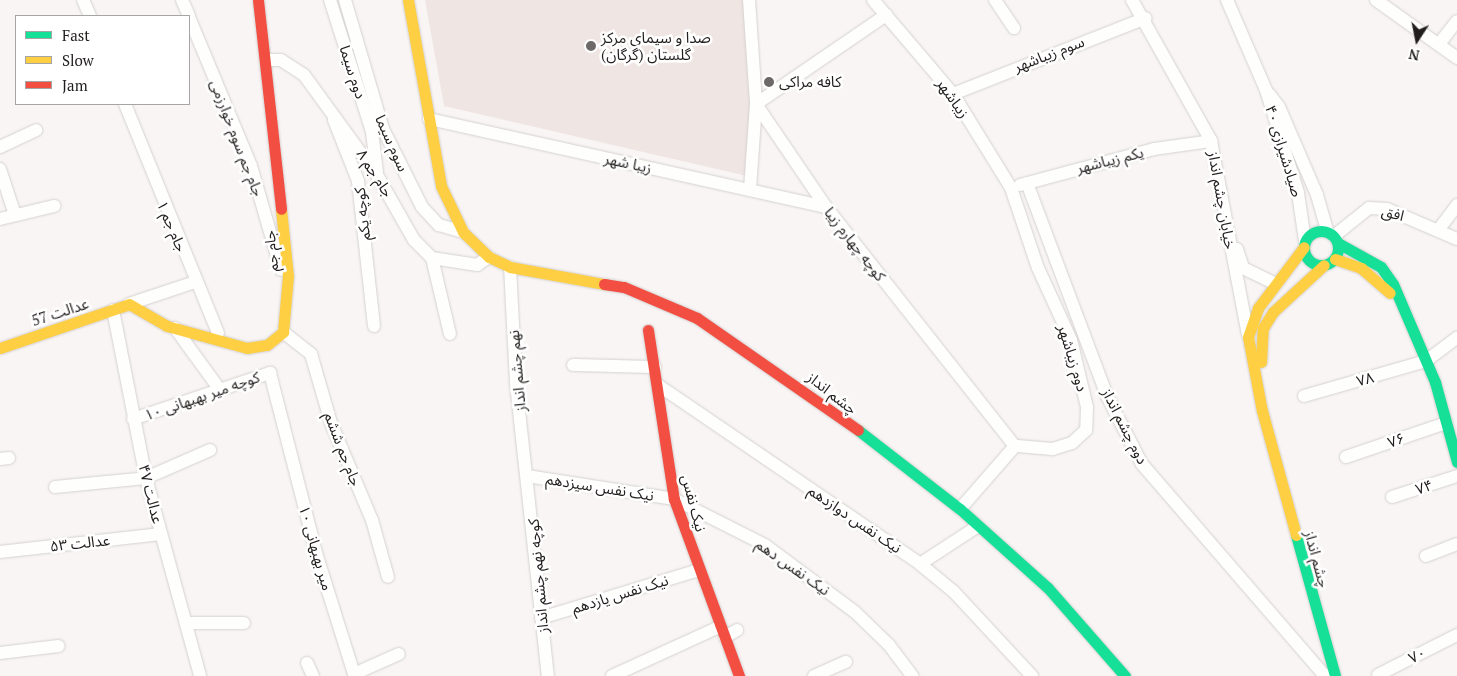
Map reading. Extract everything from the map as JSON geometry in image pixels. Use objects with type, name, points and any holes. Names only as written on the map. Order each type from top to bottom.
[{"type":"street","points":[[83,0],[90,15]]},
{"type":"street","name":"جام جم سوم خوارزمی","points":[[182,0],[189,15]]},
{"type":"street","name":"جام جم","points":[[258,0],[267,60],[287,290],[283,332]]},
{"type":"street","name":"دوم سیما","points":[[330,0],[372,132],[377,175]]},
{"type":"street","name":"سوم سیما","points":[[345,0],[383,130],[422,207],[439,225],[463,232]]},
{"type":"street","points":[[408,0],[441,186],[463,232]]},
{"type":"street","points":[[749,0],[756,104],[750,189]]},
{"type":"street","name":"زیباشهر","points":[[873,0],[953,94],[1011,188]]},
{"type":"street","points":[[994,0],[1014,28]]},
{"type":"street","name":"خیابان چشم انداز","points":[[1132,0],[1146,18],[1211,141],[1248,338]]},
{"type":"street","name":"۴۰ صیادشیرازی","points":[[1227,0],[1266,90],[1298,193],[1305,244]]},
{"type":"street","points":[[1376,0],[1457,58]]},
{"type":"street","points":[[756,104],[886,15]]},
{"type":"street","name":"جام جم سوم خوارزمی","points":[[190,18],[251,166],[287,290]]},
{"type":"street","name":"سوم زیباشهر","points":[[953,94],[1146,18]]},
{"type":"street","points":[[1439,44],[1457,21]]},
{"type":"street","name":"۸ جام جم","points":[[267,60],[281,60],[304,75],[329,106],[377,175],[414,240],[432,258]]},
{"type":"street","name":"۴۰ صیادشیرازی","points":[[1266,90],[1279,107],[1333,237]]},
{"type":"street","name":"کوچه چهارم زیبا","points":[[756,104],[826,207],[1015,446]]},
{"type":"street","name":"۱ جام جم","points":[[125,105],[195,282],[218,333]]},
{"type":"street","name":"کوچه یکم","points":[[329,106],[358,181],[374,326]]},
{"type":"street","name":"زیبا شهر","points":[[429,119],[826,207]]},
{"type":"street","points":[[0,147],[36,130]]},
{"type":"street","name":"یکم زیباشهر","points":[[1011,188],[1154,149],[1211,141]]},
{"type":"street","points":[[0,170],[15,215]]},
{"type":"street","name":"دوم چشم انداز","points":[[1027,183],[1107,396],[1142,464],[1325,676]]},
{"type":"street","name":"دوم زیباشهر","points":[[1011,188],[1038,268],[1071,340],[1088,407],[1086,430],[1072,443],[1052,449],[1015,446]]},
{"type":"street","points":[[1438,229],[1457,205]]},
{"type":"street","points":[[0,219],[54,206]]},
{"type":"street","name":"افق","points":[[1333,237],[1369,208],[1387,209],[1457,238]]},
{"type":"street","points":[[1225,212],[1234,226],[1243,268],[1276,284]]},
{"type":"street","name":"چشم انداز","points":[[463,232],[488,257],[510,267],[624,287],[697,318],[807,391],[960,509],[1048,588],[1125,676]]},
{"type":"street","points":[[1248,338],[1250,323],[1313,232],[1333,237],[1381,268],[1412,324],[1426,361],[1457,462]]},
{"type":"street","points":[[1333,237],[1335,259]]},
{"type":"street","points":[[1305,244],[1312,262],[1324,265],[1335,259],[1361,268],[1384,285],[1412,324]]},
{"type":"street","points":[[450,334],[432,258],[477,265],[488,257]]},
{"type":"street","name":"چشم انداز","points":[[1274,449],[1272,410],[1259,350],[1263,328],[1273,312],[1324,265]]},
{"type":"street","name":"نهم چشم انداز","points":[[510,267],[516,383],[527,476]]},
{"type":"street","points":[[129,304],[195,282]]},
{"type":"street","points":[[129,304],[175,328],[248,348],[267,345],[283,332]]},
{"type":"street","name":"عدالت 57","points":[[0,348],[129,304]]},
{"type":"street","name":"عدالت ۴۷","points":[[113,310],[146,478],[188,623],[200,676]]},
{"type":"street","points":[[175,328],[220,390]]},
{"type":"street","name":"نیک نفس","points":[[648,330],[658,385],[674,499],[739,676]]},
{"type":"street","name":"جام جم ششم","points":[[283,332],[311,354],[331,423],[372,520],[388,577]]},
{"type":"street","name":"چشم انداز","points":[[1248,338],[1274,449],[1335,676]]},
{"type":"street","points":[[1426,361],[1457,338]]},
{"type":"street","name":"۷۸","points":[[1304,396],[1426,361]]},
{"type":"street","points":[[573,365],[655,367]]},
{"type":"street","name":"کوچه میر بهبهانی ۱۰","points":[[134,419],[270,373]]},
{"type":"street","name":"۱۰ میر بهبهانی","points":[[270,373],[317,556],[351,675],[399,654]]},
{"type":"street","name":"نیک نفس دوازدهم","points":[[658,385],[920,564],[954,592],[1032,676]]},
{"type":"street","name":"۷۶","points":[[1346,457],[1446,423]]},
{"type":"street","points":[[960,509],[1015,446]]},
{"type":"street","points":[[55,487],[146,478],[210,450]]},
{"type":"street","name":"نیک نفس سیزدهم","points":[[527,476],[674,499]]},
{"type":"street","name":"کوچه نهم چشم انداز","points":[[527,476],[548,676]]},
{"type":"street","name":"۷۴","points":[[1392,497],[1457,476]]},
{"type":"street","name":"نیک نفس دهم","points":[[674,499],[765,545],[856,612],[889,645],[912,676]]},
{"type":"street","points":[[920,564],[978,526]]},
{"type":"street","name":"عدالت ۵۳","points":[[0,552],[161,534]]},
{"type":"street","points":[[1426,556],[1457,544]]},
{"type":"street","name":"نیک نفس یازدهم","points":[[541,618],[699,570]]},
{"type":"street","points":[[188,623],[244,622]]},
{"type":"street","points":[[612,676],[722,632],[737,630]]},
{"type":"street","name":"۷۰","points":[[1378,675],[1457,634]]},
{"type":"street","points":[[0,653],[59,646]]},
{"type":"street","points":[[814,676],[846,662]]},
{"type":"street","points":[[307,663],[314,676]]},
{"type":"shaded area","name":"صدا و سیمای مرکز گلستان (گرگان)","points":[[425,0],[744,0],[751,93],[747,176],[444,106]]},
{"type":"traffic: fast","points":[[1321,231],[1328,232],[1333,236],[1337,241],[1338,248],[1337,255],[1333,260],[1328,264],[1321,265],[1314,264],[1309,260],[1305,255],[1304,248],[1305,241],[1309,236],[1314,232],[1321,231]]},
{"type":"traffic: fast","points":[[1338,243],[1381,267],[1393,284],[1435,382],[1457,462]]},
{"type":"traffic: fast","points":[[858,430],[960,509],[1048,588],[1125,676]]},
{"type":"traffic: fast","points":[[1296,535],[1335,676]]},
{"type":"traffic: slow","points":[[408,0],[441,186],[463,232],[489,257],[510,267],[604,284]]},
{"type":"traffic: slow","points":[[0,348],[129,304],[167,326],[247,348],[267,345],[283,332],[288,276],[281,209]]},
{"type":"traffic: slow","points":[[1296,535],[1262,411],[1248,337],[1258,308],[1304,247]]},
{"type":"traffic: slow","points":[[1335,259],[1361,268],[1390,293]]},
{"type":"traffic: slow","points":[[1261,362],[1263,328],[1273,312],[1324,265]]},
{"type":"traffic: jam","points":[[258,0],[281,209]]},
{"type":"traffic: jam","points":[[604,284],[624,287],[697,318],[858,430]]},
{"type":"traffic: jam","points":[[648,330],[674,499],[739,676]]},
{"type":"place","name":"صدا و سیمای مرکز گلستان (گرگان)","points":[[591,46]]},
{"type":"place","name":"کافه مراکی","points":[[769,82]]}]
